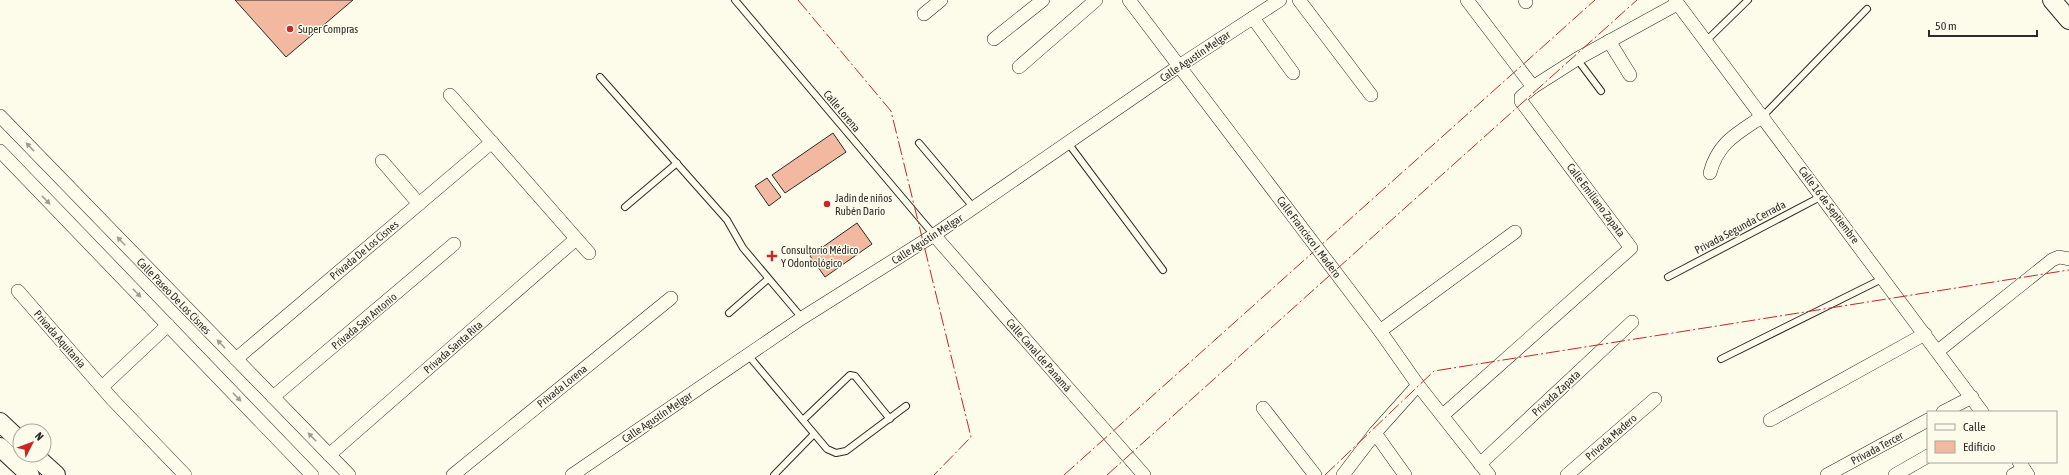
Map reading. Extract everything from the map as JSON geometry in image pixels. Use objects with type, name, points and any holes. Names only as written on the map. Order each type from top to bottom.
[{"type":"main road","points":[[2052,0],[2069,20]]},
{"type":"main road","points":[[0,422],[12,434]]},
{"type":"main road","points":[[0,447],[30,475]]},
{"type":"main road","points":[[43,463],[56,475]]},
{"type":"street","points":[[924,14],[941,0]]},
{"type":"street","points":[[994,39],[1044,0]]},
{"type":"street","points":[[1019,67],[1096,0]]},
{"type":"street","name":"Calle Francisco I. Madero","points":[[1129,0],[1380,331],[1418,385],[1443,415],[1488,475]]},
{"type":"street","name":"Calle Agustín Melgar","points":[[572,475],[802,318],[934,236],[1179,66],[1280,0]]},
{"type":"street","points":[[1299,0],[1372,95]]},
{"type":"street","points":[[1467,0],[1533,87]]},
{"type":"street","name":"Calle Emiliano Zapata","points":[[1443,415],[1631,248],[1520,100],[1524,94],[1533,87],[1577,59],[1676,2]]},
{"type":"street","name":"Calle 16 de Septiembre","points":[[1676,2],[1884,278],[1981,411]]},
{"type":"street","points":[[1253,18],[1293,73]]},
{"type":"street","points":[[1609,41],[1630,75]]},
{"type":"street","points":[[450,95],[589,253]]},
{"type":"street","name":"Calle Paseo De Los Cisnes","points":[[0,116],[349,475]]},
{"type":"street","points":[[1710,173],[1714,158],[1724,144],[1734,135],[1763,116]]},
{"type":"street","name":"Privada De Los Cisnes","points":[[236,359],[492,142]]},
{"type":"street","points":[[0,152],[312,475]]},
{"type":"street","points":[[382,161],[419,204]]},
{"type":"street","points":[[1380,331],[1515,232]]},
{"type":"street","name":"Calle Canal de Panamá","points":[[934,236],[1144,475]]},
{"type":"street","name":"Privada Santa Rita","points":[[329,455],[576,239]]},
{"type":"street","name":"Privada San Antonio","points":[[273,397],[454,244]]},
{"type":"street","points":[[1938,351],[2052,260],[2059,257],[2069,259]]},
{"type":"street","name":"Privada Aquitania","points":[[18,291],[102,387],[185,475]]},
{"type":"street","name":"Privada Lorena","points":[[453,475],[671,298]]},
{"type":"street","name":"Privada Zapata","points":[[1480,464],[1632,322]]},
{"type":"street","points":[[102,387],[168,326]]},
{"type":"street","points":[[1770,420],[1925,334]]},
{"type":"street","points":[[1343,475],[1375,434],[1418,385]]},
{"type":"street","points":[[1945,411],[1972,397]]},
{"type":"street","name":"Privada Madero","points":[[1567,475],[1655,399]]},
{"type":"street","points":[[1263,408],[1315,475]]},
{"type":"street","name":"Privada Tercer","points":[[1827,475],[1927,421]]},
{"type":"street","points":[[1375,434],[1405,475]]},
{"type":"street","points":[[1895,475],[1927,457]]},
{"type":"lane","name":"Calle Lorena","points":[[735,0],[934,236]]},
{"type":"lane","points":[[1706,41],[1748,0]]},
{"type":"lane","points":[[1763,116],[1867,9]]},
{"type":"lane","points":[[1577,59],[1601,91]]},
{"type":"lane","points":[[600,77],[727,220],[743,248],[802,318]]},
{"type":"lane","points":[[919,143],[974,208]]},
{"type":"lane","points":[[1068,143],[1163,270]]},
{"type":"lane","points":[[625,207],[677,163]]},
{"type":"lane","name":"Privada Segunda Cerrada","points":[[1668,277],[1822,196]]},
{"type":"lane","points":[[1721,359],[1884,278]]},
{"type":"lane","points":[[729,313],[768,279]]},
{"type":"lane","points":[[748,355],[827,449],[836,453],[846,451],[906,406]]},
{"type":"lane","points":[[803,420],[850,375],[854,376],[890,419]]},
{"type":"lane","points":[[774,475],[814,434]]},
{"type":"building","name":"Super Compras","points":[[235,0],[353,0],[286,57]]},
{"type":"building","points":[[833,133],[846,152],[785,193],[772,175]]},
{"type":"building","points":[[767,178],[781,197],[769,206],[755,186]]},
{"type":"building","points":[[857,223],[872,244],[825,277],[810,256]]},
{"type":"power","points":[[798,0],[891,111],[971,437],[934,475]]},
{"type":"power","points":[[1064,475],[1595,0]]},
{"type":"power","points":[[1107,475],[1637,0]]},
{"type":"power","points":[[1325,475],[1434,371],[2069,270]]},
{"type":"place","name":"Super Compras","points":[[290,29]]},
{"type":"place","name":"Jadín de niños Rubén Dario","points":[[827,204]]},
{"type":"place","name":"Consultorio Médico Y Odontológico","points":[[772,256]]}]
